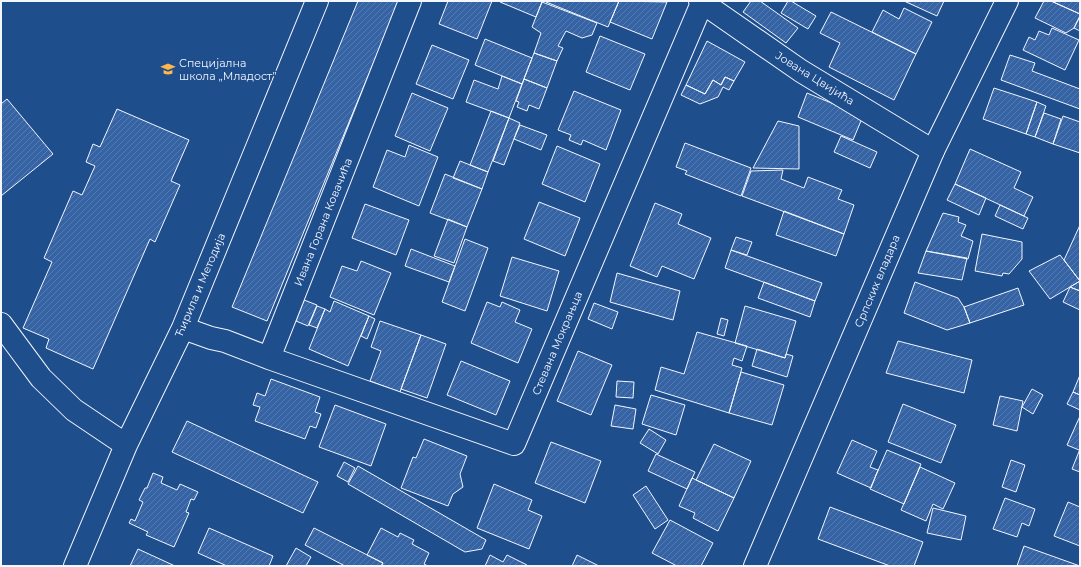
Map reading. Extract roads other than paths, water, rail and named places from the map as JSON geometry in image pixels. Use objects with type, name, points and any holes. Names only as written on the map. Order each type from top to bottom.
[{"type":"street","name":"Ћирила и Методија","points":[[75,566],[126,446],[183,328],[317,1]]},
{"type":"street","name":"Ивана Горана Ковачића","points":[[269,358],[410,1]]},
{"type":"street","name":"Српских владара","points":[[755,566],[933,151],[1007,1]]},
{"type":"street","name":"Стевана Мокрањца","points":[[269,358],[514,444],[701,2]]},
{"type":"street","name":"Јована Цвијића","points":[[701,2],[801,71],[933,151]]},
{"type":"street","points":[[1,324],[41,378],[74,410],[126,446]]},
{"type":"street","points":[[183,328],[211,338],[225,341],[269,358]]},
{"type":"place","name":"Специјална школа „Младост”","points":[[168,69]]}]
